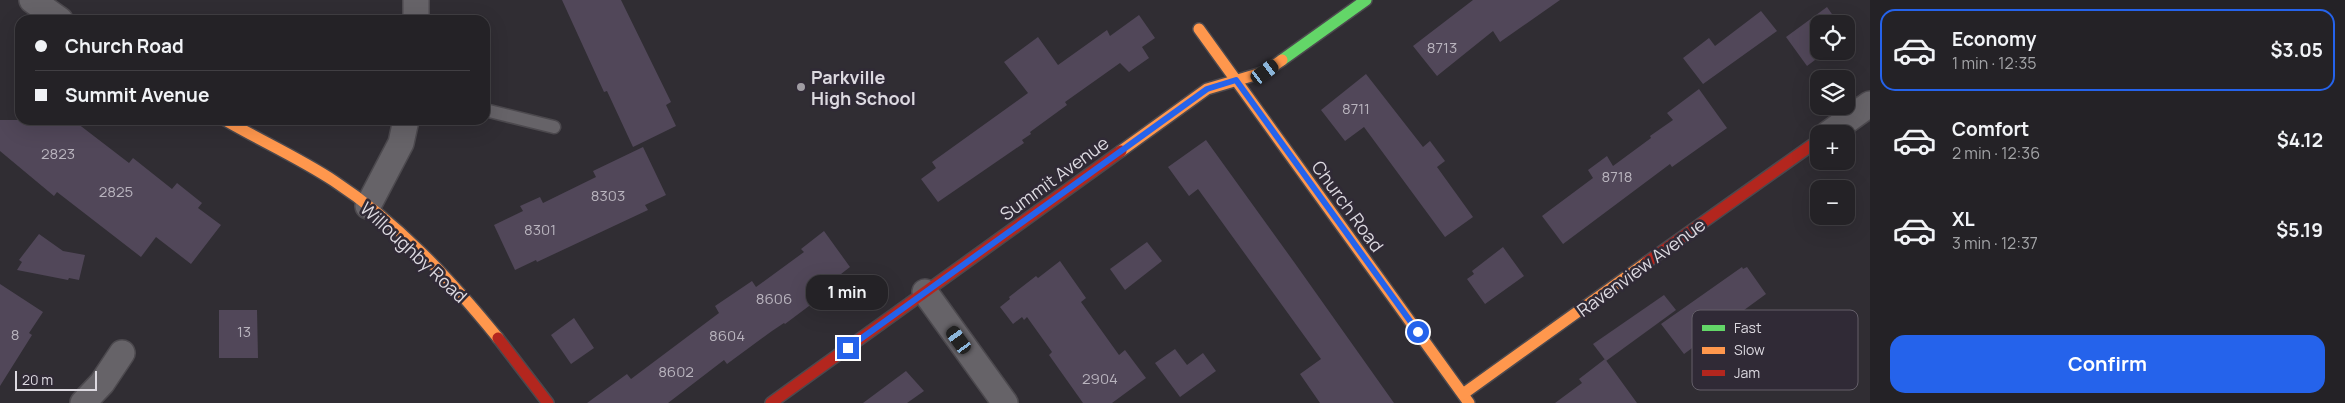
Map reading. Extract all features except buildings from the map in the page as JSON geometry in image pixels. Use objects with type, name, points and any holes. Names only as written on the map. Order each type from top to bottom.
[{"type":"street","points":[[32,0],[53,15]]},
{"type":"street","points":[[416,0],[416,15]]},
{"type":"street","name":"Summit Avenue","points":[[771,403],[1207,89],[1265,72],[1366,0]]},
{"type":"street","name":"Church Road","points":[[1199,29],[1466,399]]},
{"type":"street","points":[[1841,125],[1870,104]]},
{"type":"street","name":"Willoughby Road","points":[[234,125],[334,181],[368,206],[431,263],[472,306],[548,403]]},
{"type":"street","points":[[368,206],[401,143],[405,125]]},
{"type":"street","name":"Ravenview Avenue","points":[[1466,399],[1810,147]]},
{"type":"street","points":[[925,292],[1005,403]]},
{"type":"street","points":[[83,403],[102,383],[122,353]]},
{"type":"lane","points":[[490,111],[554,127]]},
{"type":"traffic: fast","points":[[1282,60],[1366,0]]},
{"type":"traffic: slow","points":[[1199,29],[1469,403]]},
{"type":"traffic: slow","points":[[1121,151],[1207,89],[1265,72],[1282,60]]},
{"type":"traffic: slow","points":[[234,125],[334,181],[380,215],[442,273],[498,338]]},
{"type":"traffic: slow","points":[[1463,394],[1647,262]]},
{"type":"traffic: jam","points":[[1647,262],[1810,146]]},
{"type":"traffic: jam","points":[[771,403],[1121,151]]},
{"type":"traffic: jam","points":[[498,338],[548,403]]},
{"type":"place","name":"Parkville High School","points":[[801,87]]},
{"type":"route","points":[[848,348],[1207,89],[1236,80],[1418,332]]}]
